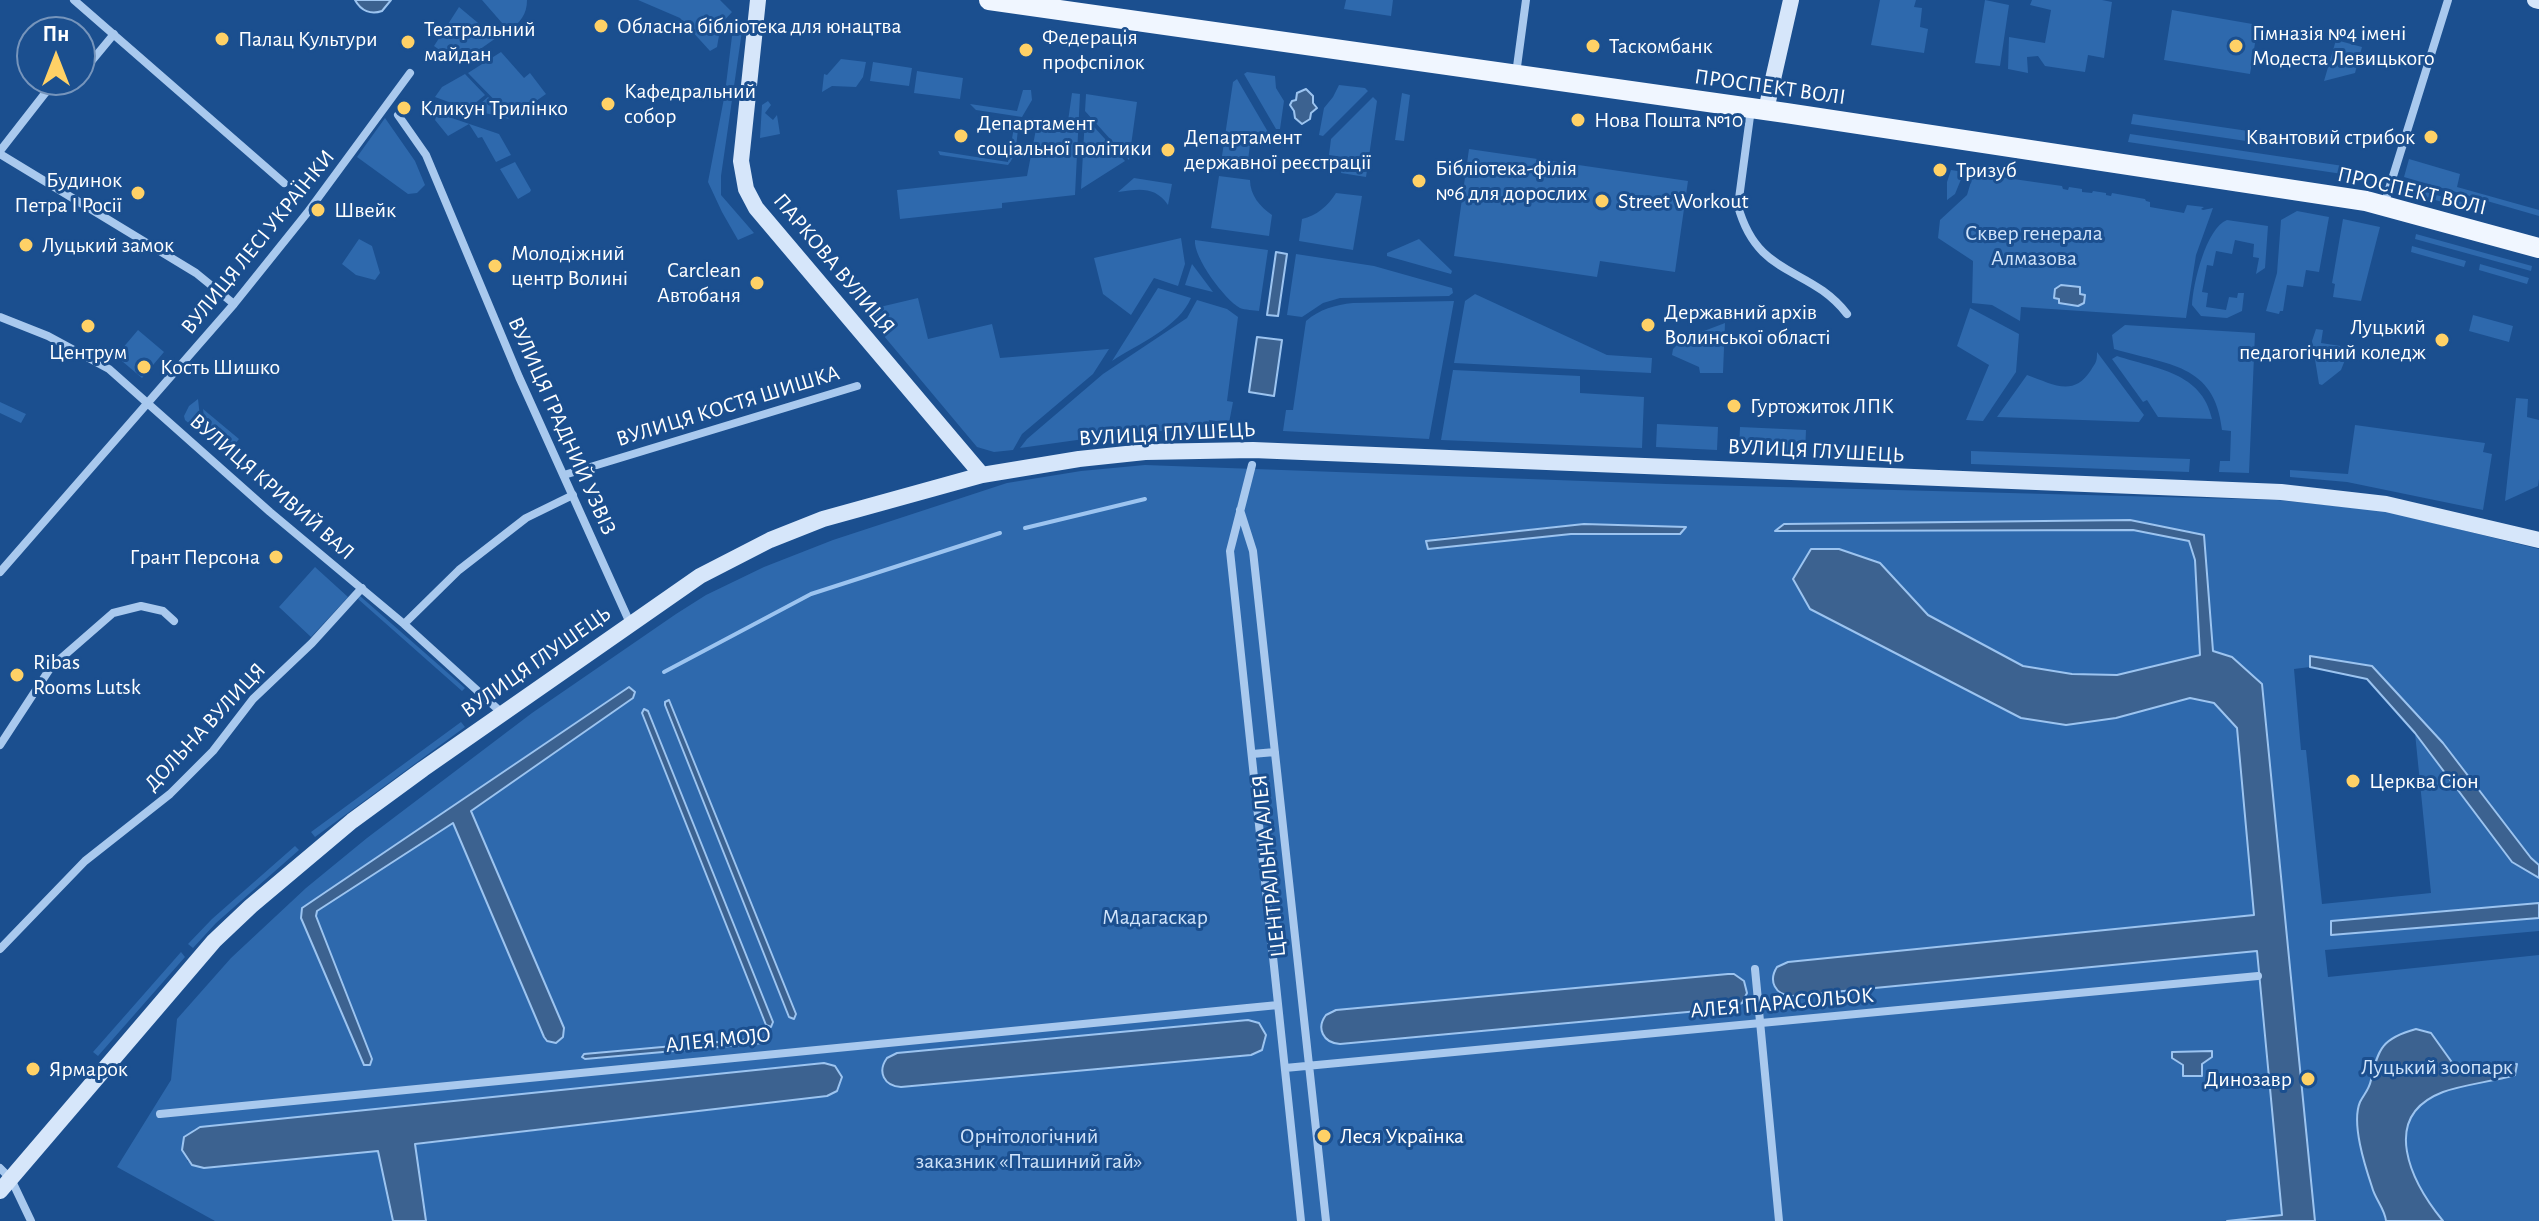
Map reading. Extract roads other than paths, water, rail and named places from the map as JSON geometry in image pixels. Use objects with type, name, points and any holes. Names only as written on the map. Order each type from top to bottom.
[{"type":"main road","name":"ПАРКОВА ВУЛИЦЯ","points":[[758,0],[741,143],[742,175],[746,189],[756,208],[982,475]]},
{"type":"main road","name":"ПРОСПЕКТ ВОЛІ","points":[[989,0],[1759,110],[2384,205],[2539,248]]},
{"type":"main road","points":[[1759,110],[1791,0]]},
{"type":"main road","name":"ВУЛИЦЯ ГЛУШЕЦЬ","points":[[4,1179],[214,941],[251,906],[352,821],[502,713],[700,576],[770,540],[823,519],[982,475],[1079,459],[1207,450],[1707,468],[2281,492],[2386,504],[2539,540]]},
{"type":"street","points":[[74,0],[284,183]]},
{"type":"street","points":[[1516,75],[1526,0]]},
{"type":"street","points":[[2384,205],[2448,0]]},
{"type":"street","points":[[96,56],[114,34]]},
{"type":"street","name":"ВУЛИЦЯ ЛЕСІ УКРАЇНКИ","points":[[0,572],[234,304],[307,213],[410,73]]},
{"type":"street","points":[[43,96],[0,153],[196,273],[234,304]]},
{"type":"street","points":[[1759,110],[1738,206],[1742,222],[1752,242],[1766,258],[1812,285],[1847,314]]},
{"type":"street","name":"ВУЛИЦЯ ГРАДНИЙ УЗВІЗ","points":[[398,115],[426,155],[512,361],[630,623]]},
{"type":"street","name":"ВУЛИЦЯ КРИВИЙ ВАЛ","points":[[0,317],[48,336],[109,369],[270,512],[404,624],[502,713]]},
{"type":"street","name":"ВУЛИЦЯ КОСТЯ ШИШКА","points":[[564,475],[857,386]]},
{"type":"street","name":"ЦЕНТРАЛЬНА АЛЕЯ","points":[[1252,465],[1230,551],[1301,1221]]},
{"type":"street","points":[[404,624],[459,570],[526,518],[573,495]]},
{"type":"street","name":"ЦЕНТРАЛЬНА АЛЕЯ","points":[[1239,509],[1253,551],[1326,1221]]},
{"type":"street","name":"ДОЛЬНА ВУЛИЦЯ","points":[[0,949],[85,861],[170,794],[213,751],[253,699],[312,643],[362,588]]},
{"type":"street","points":[[0,745],[51,667],[113,613],[141,606],[163,611],[174,621]]},
{"type":"street","points":[[1252,754],[1275,752]]},
{"type":"street","points":[[1755,969],[1779,1221]]},
{"type":"street","name":"АЛЕЯ ПАРАСОЛЬОК","points":[[1285,1068],[2258,976]]},
{"type":"street","name":"АЛЕЯ MOJO","points":[[160,1114],[1278,1005]]},
{"type":"street","points":[[4,1179],[31,1221]]},
{"type":"waterway","points":[[1025,528],[1145,499]]},
{"type":"waterway","points":[[664,672],[811,594],[1000,533]]},
{"type":"place","name":"Обласна бібліотека для юнацтва","points":[[601,26]]},
{"type":"place","name":"Палац Культури","points":[[222,39]]},
{"type":"place","name":"Театральний майдан","points":[[408,42]]},
{"type":"place","name":"Таскомбанк","points":[[1593,46]]},
{"type":"place","name":"Гімназія №4 імені Модеста Левицького","points":[[2236,46]]},
{"type":"place","name":"Федерація профспілок","points":[[1026,50]]},
{"type":"place","name":"Кафедральний собор","points":[[608,104]]},
{"type":"place","name":"Кликун Трилінко","points":[[404,108]]},
{"type":"place","name":"Нова Пошта №10","points":[[1578,120]]},
{"type":"place","name":"Департамент соціальної політики","points":[[961,136]]},
{"type":"place","name":"Квантовий стрибок","points":[[2431,137]]},
{"type":"place","name":"Департамент державної реєстрації","points":[[1168,150]]},
{"type":"place","name":"Тризуб","points":[[1940,170]]},
{"type":"place","name":"Бібліотека-філія №6 для дорослих","points":[[1419,181]]},
{"type":"place","name":"Будинок Петра І Росії","points":[[138,193]]},
{"type":"place","name":"Street Workout","points":[[1602,201]]},
{"type":"place","name":"Швейк","points":[[318,210]]},
{"type":"place","name":"Луцький замок","points":[[26,245]]},
{"type":"place","name":"Молодіжний центр Волині","points":[[495,266]]},
{"type":"place","name":"Carclean Автобаня","points":[[757,283]]},
{"type":"place","name":"Державний архів Волинської області","points":[[1648,325]]},
{"type":"place","name":"Центрум","points":[[88,326]]},
{"type":"place","name":"Луцький педагогічний коледж","points":[[2442,340]]},
{"type":"place","name":"Кость Шишко","points":[[144,367]]},
{"type":"place","name":"Гуртожиток ЛПК","points":[[1734,406]]},
{"type":"place","name":"Грант Персона","points":[[276,557]]},
{"type":"place","name":"Ribas Rooms Lutsk","points":[[17,675]]},
{"type":"place","name":"Церква Сіон","points":[[2353,781]]},
{"type":"place","name":"Ярмарок","points":[[33,1069]]},
{"type":"place","name":"Динозавр","points":[[2308,1079]]},
{"type":"place","name":"Леся Українка","points":[[1324,1136]]},
{"type":"park label","name":"Сквер генерала Алмазова","points":[[2034,246]]},
{"type":"park label","name":"Мадагаскар","points":[[1155,917]]},
{"type":"park label","name":"Луцький зоопарк","points":[[2437,1067]]},
{"type":"park label","name":"Орнітологічний заказник «Пташиний гай»","points":[[1029,1148]]}]
